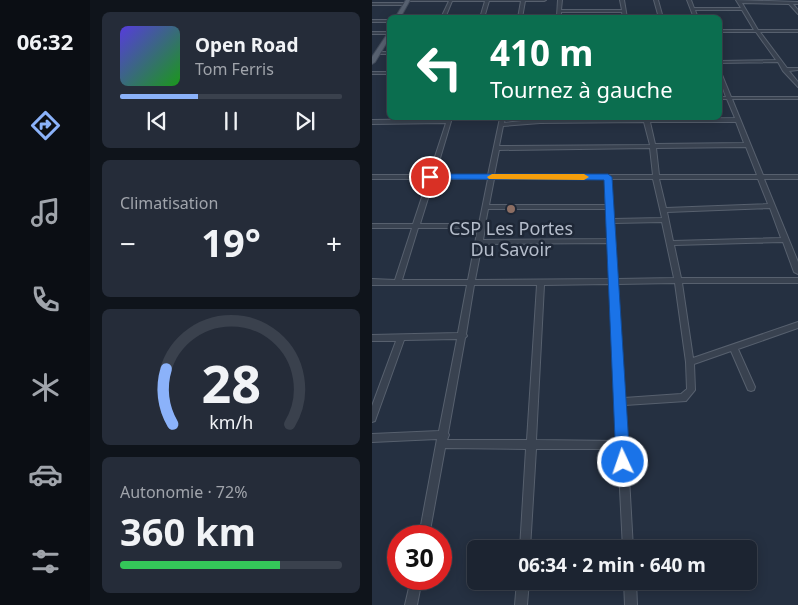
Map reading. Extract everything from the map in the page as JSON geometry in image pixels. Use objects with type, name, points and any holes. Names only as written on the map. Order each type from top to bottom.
[{"type":"main road","points":[[399,15],[407,1]]},
{"type":"main road","points":[[374,57],[387,35]]},
{"type":"street","points":[[444,15],[451,0]]},
{"type":"street","points":[[483,15],[487,0]]},
{"type":"street","points":[[520,15],[523,0]]},
{"type":"street","points":[[372,4],[407,1],[544,0]]},
{"type":"street","points":[[559,15],[560,0]]},
{"type":"street","points":[[622,0],[625,15]]},
{"type":"street","points":[[656,0],[660,15]]},
{"type":"street","points":[[690,0],[695,15]]},
{"type":"street","points":[[738,1],[798,3]]},
{"type":"street","points":[[738,1],[756,30],[798,86]]},
{"type":"street","points":[[790,3],[798,13]]},
{"type":"street","points":[[693,9],[744,9]]},
{"type":"street","points":[[560,11],[624,11]]},
{"type":"street","points":[[372,21],[387,21]]},
{"type":"street","points":[[722,30],[798,31]]},
{"type":"street","points":[[372,33],[387,32]]},
{"type":"street","points":[[374,57],[387,54]]},
{"type":"street","points":[[722,62],[778,61]]},
{"type":"street","points":[[785,70],[798,69]]},
{"type":"street","points":[[372,74],[387,73]]},
{"type":"street","points":[[722,80],[798,272]]},
{"type":"street","points":[[722,98],[798,98]]},
{"type":"street","points":[[372,122],[397,120]]},
{"type":"street","points":[[398,282],[449,120]]},
{"type":"street","points":[[426,525],[502,121],[530,120]]},
{"type":"street","points":[[620,402],[683,398],[691,390],[690,362],[678,280],[656,177],[653,146],[646,120]]},
{"type":"street","points":[[722,120],[738,120]]},
{"type":"street","points":[[497,148],[748,145]]},
{"type":"street","points":[[372,177],[798,177]]},
{"type":"street","points":[[608,177],[627,540]]},
{"type":"street","points":[[663,210],[772,206]]},
{"type":"street","points":[[486,207],[610,207]]},
{"type":"street","points":[[610,221],[665,220]]},
{"type":"street","points":[[372,226],[483,226]]},
{"type":"street","points":[[670,243],[786,240]]},
{"type":"street","points":[[480,242],[612,241]]},
{"type":"street","points":[[372,282],[798,281]]},
{"type":"street","points":[[526,540],[541,283]]},
{"type":"street","points":[[690,362],[798,325]]},
{"type":"street","points":[[372,418],[401,336]]},
{"type":"street","points":[[372,338],[463,336]]},
{"type":"street","points":[[733,347],[751,387]]},
{"type":"street","points":[[372,438],[443,439],[531,444],[622,445]]},
{"type":"street","points":[[411,605],[414,590]]},
{"type":"street","points":[[521,605],[522,590]]},
{"type":"street","points":[[630,590],[631,605]]},
{"type":"slow traffic","points":[[492,177],[584,177]]},
{"type":"place","name":"CSP Les Portes Du Savoir","points":[[511,209]]},
{"type":"route","points":[[430,177],[608,177],[623,462]]}]
